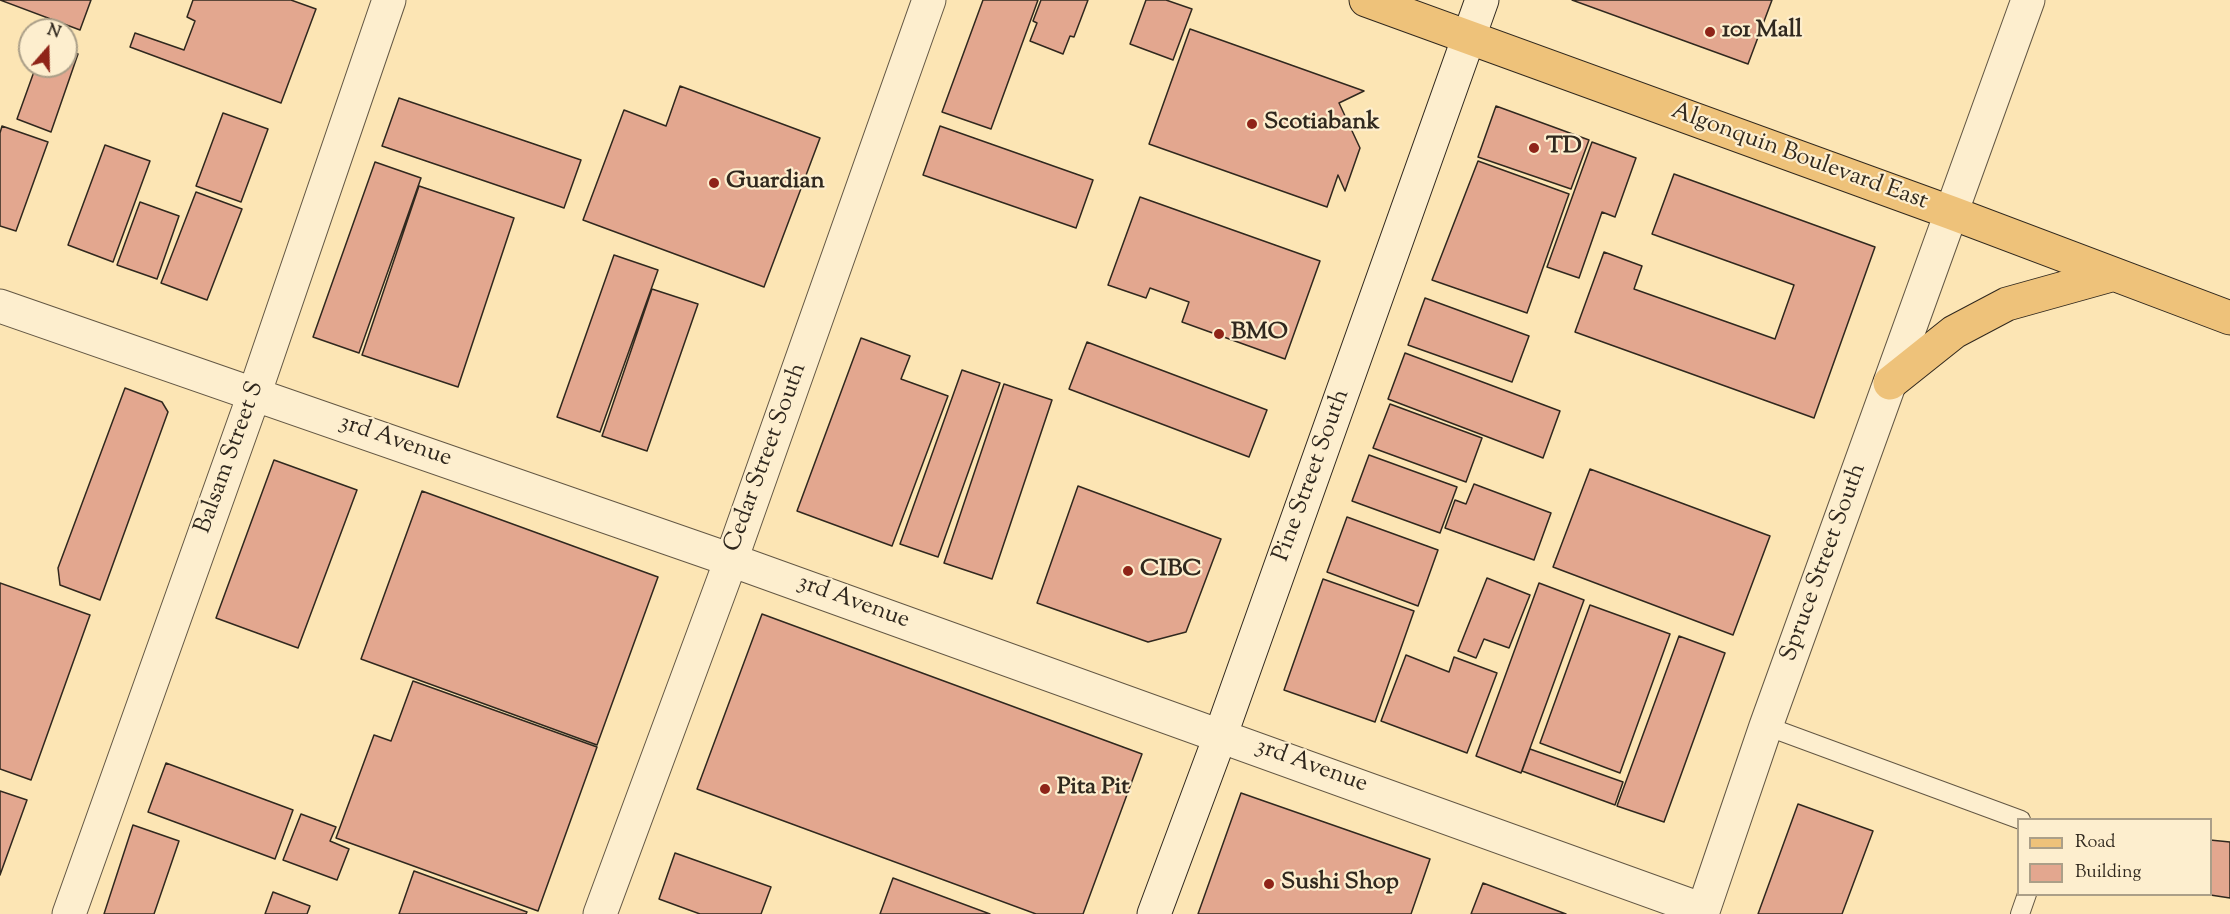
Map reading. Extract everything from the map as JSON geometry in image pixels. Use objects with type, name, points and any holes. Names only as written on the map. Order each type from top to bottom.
[{"type":"main road","name":"Algonquin Boulevard East","points":[[1366,0],[1952,213],[2111,275],[2230,318]]},
{"type":"main road","points":[[1890,383],[1954,332],[2007,304],[2111,275]]},
{"type":"street","name":"Balsam Street S","points":[[69,914],[255,392],[389,0]]},
{"type":"street","name":"Cedar Street South","points":[[600,914],[731,560],[929,0]]},
{"type":"street","name":"Pine Street South","points":[[1154,914],[1221,734],[1482,0]]},
{"type":"street","name":"Spruce Street South","points":[[1702,912],[1766,726],[2028,0]]},
{"type":"street","name":"3rd Avenue","points":[[0,306],[255,392],[1221,734],[1702,912]]},
{"type":"lane","points":[[1766,726],[2017,818]]},
{"type":"lane","points":[[2020,914],[2026,896]]},
{"type":"building","points":[[0,0],[91,0],[80,30],[78,29],[78,18],[48,18]]},
{"type":"building","points":[[193,0],[291,0],[316,9],[281,103],[130,47],[135,33],[184,50],[195,21],[187,17]]},
{"type":"building","points":[[983,0],[1038,0],[991,129],[942,112]]},
{"type":"building","points":[[1041,0],[1088,0],[1074,37],[1070,36],[1063,54],[1030,41],[1037,23],[1033,21]]},
{"type":"building","points":[[1146,0],[1166,0],[1192,9],[1173,60],[1130,44]]},
{"type":"building","name":"101 Mall","points":[[1572,0],[1772,0],[1748,64]]},
{"type":"building","name":"Scotiabank","points":[[1190,29],[1364,91],[1339,103],[1360,148],[1345,191],[1338,175],[1327,207],[1149,144]]},
{"type":"building","points":[[32,78],[70,78],[51,132],[17,119]]},
{"type":"building","points":[[680,86],[820,138],[764,287],[583,220],[624,110],[666,126]]},
{"type":"building","points":[[399,98],[581,160],[564,208],[382,146]]},
{"type":"building","name":"TD","points":[[1496,106],[1589,140],[1571,189],[1478,157]]},
{"type":"building","points":[[223,113],[268,129],[241,202],[196,186]]},
{"type":"building","points":[[2,126],[48,142],[16,231],[0,226],[0,133]]},
{"type":"building","points":[[940,126],[1093,180],[1076,228],[923,175]]},
{"type":"building","points":[[1592,142],[1636,158],[1615,217],[1602,212],[1579,278],[1547,267]]},
{"type":"building","points":[[105,145],[150,161],[113,262],[68,245]]},
{"type":"building","points":[[1478,161],[1569,194],[1527,313],[1432,280]]},
{"type":"building","points":[[375,162],[421,178],[359,353],[313,337]]},
{"type":"building","points":[[1674,174],[1875,247],[1814,418],[1575,332],[1604,252],[1642,266],[1634,289],[1775,339],[1794,285],[1652,234]]},
{"type":"building","points":[[419,186],[514,218],[458,387],[362,355]]},
{"type":"building","points":[[196,192],[242,209],[207,300],[161,283]]},
{"type":"building","points":[[1140,197],[1320,261],[1285,359],[1182,322],[1189,302],[1150,288],[1146,298],[1108,285]]},
{"type":"building","points":[[140,202],[179,216],[157,279],[117,265]]},
{"type":"building","points":[[614,255],[658,270],[600,432],[557,417]]},
{"type":"building","points":[[652,289],[698,304],[647,451],[602,436]]},
{"type":"building","points":[[1425,298],[1529,336],[1512,382],[1408,345]]},
{"type":"building","points":[[861,338],[910,356],[901,379],[948,396],[892,546],[797,511]]},
{"type":"building","points":[[1087,342],[1267,410],[1249,457],[1069,389]]},
{"type":"building","points":[[1405,353],[1560,411],[1543,458],[1388,399]]},
{"type":"building","points":[[962,370],[1000,383],[938,557],[900,544]]},
{"type":"building","points":[[1004,384],[1052,400],[992,579],[944,563]]},
{"type":"building","points":[[125,388],[162,402],[168,412],[100,600],[60,585],[58,568]]},
{"type":"building","points":[[1390,404],[1482,438],[1466,482],[1373,448]]},
{"type":"building","points":[[1369,455],[1457,487],[1440,533],[1352,501]]},
{"type":"building","points":[[274,460],[357,490],[298,648],[216,618]]},
{"type":"building","points":[[1590,469],[1770,536],[1733,635],[1553,567]]},
{"type":"building","points":[[1474,484],[1551,513],[1534,560],[1445,528],[1455,500],[1466,504]]},
{"type":"building","name":"CIBC","points":[[1078,486],[1221,539],[1186,632],[1148,642],[1037,603]]},
{"type":"building","points":[[422,491],[658,577],[597,745],[361,659]]},
{"type":"building","points":[[1347,517],[1438,550],[1418,606],[1327,572]]},
{"type":"building","points":[[1487,578],[1530,595],[1509,648],[1484,639],[1476,658],[1458,651]]},
{"type":"building","points":[[1323,579],[1414,611],[1375,722],[1284,690]]},
{"type":"building","points":[[0,583],[90,615],[31,780],[0,769]]},
{"type":"building","points":[[1539,583],[1584,600],[1521,773],[1476,756]]},
{"type":"building","points":[[1590,605],[1670,634],[1620,773],[1540,743]]},
{"type":"building","points":[[762,614],[1142,754],[1083,914],[1036,914],[697,789]]},
{"type":"building","points":[[1679,636],[1725,653],[1664,822],[1617,806]]},
{"type":"building","points":[[1406,655],[1449,672],[1454,657],[1497,673],[1467,753],[1381,721]]},
{"type":"building","points":[[413,681],[597,747],[538,911],[336,838],[374,735],[391,741]]},
{"type":"building","points":[[1530,749],[1623,782],[1615,805],[1522,771]]},
{"type":"building","points":[[166,763],[293,810],[275,859],[148,812]]},
{"type":"building","points":[[0,791],[27,800],[0,875]]},
{"type":"building","points":[[1241,793],[1430,859],[1411,914],[1198,914]]},
{"type":"building","points":[[1798,804],[1873,831],[1842,914],[1758,914]]},
{"type":"building","points":[[301,814],[336,827],[330,841],[349,849],[337,880],[283,860]]},
{"type":"building","points":[[133,825],[179,841],[154,914],[104,914]]},
{"type":"building","points":[[2212,840],[2230,842],[2230,898],[2212,895]]},
{"type":"building","points":[[675,853],[771,887],[761,914],[700,914],[659,899]]},
{"type":"building","points":[[414,871],[527,912],[526,914],[399,914]]},
{"type":"building","points":[[893,878],[990,914],[880,914]]},
{"type":"building","points":[[1483,883],[1566,914],[1471,914]]},
{"type":"building","points":[[273,892],[310,906],[307,914],[265,914]]},
{"type":"place","name":"101 Mall","points":[[1710,32]]},
{"type":"place","name":"Scotiabank","points":[[1252,124]]},
{"type":"place","name":"TD","points":[[1534,148]]},
{"type":"place","name":"Guardian","points":[[714,183]]},
{"type":"place","name":"BMO","points":[[1219,334]]},
{"type":"place","name":"CIBC","points":[[1128,571]]},
{"type":"place","name":"Pita Pit","points":[[1045,789]]},
{"type":"place","name":"Sushi Shop","points":[[1269,884]]}]
